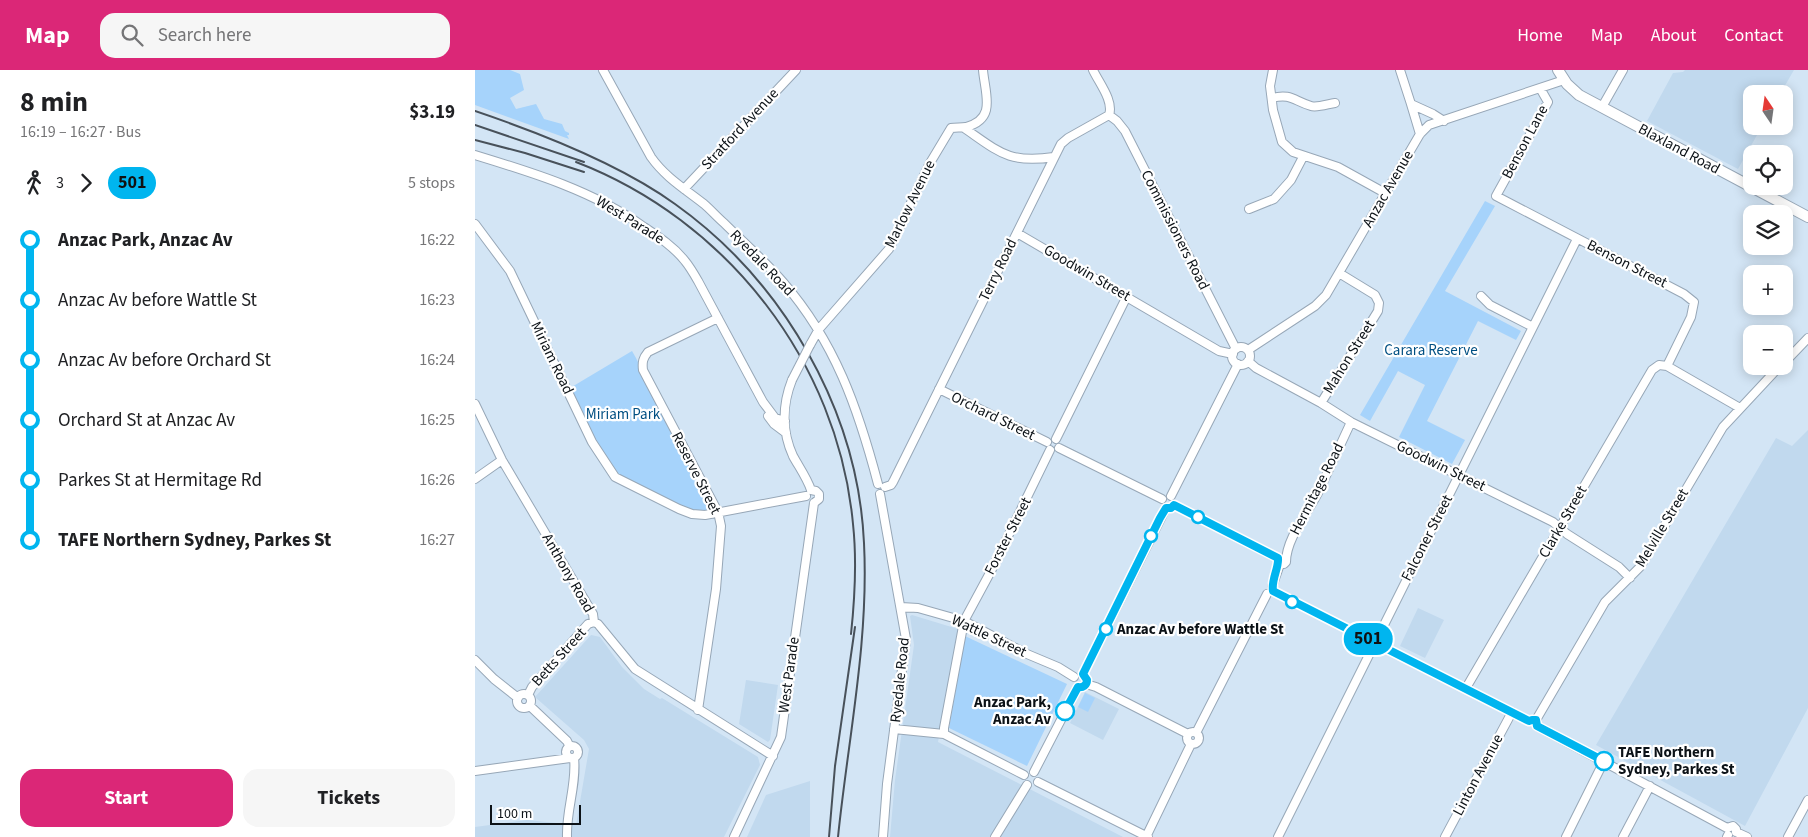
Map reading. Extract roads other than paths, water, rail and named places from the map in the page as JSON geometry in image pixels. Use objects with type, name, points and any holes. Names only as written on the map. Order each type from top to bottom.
[{"type":"main road","name":"Blaxland Road","points":[[1558,70],[1564,80],[1579,95],[1808,217]]},
{"type":"street","name":"Ryedale Road","points":[[603,70],[651,157],[667,176],[706,205],[783,282],[819,329],[838,363],[854,405],[881,488],[906,644],[887,784],[883,837]]},
{"type":"street","name":"Stratford Avenue","points":[[684,189],[796,70]]},
{"type":"street","name":"Marlow Avenue","points":[[785,427],[785,404],[792,380],[819,329],[889,249],[930,163],[951,128],[964,128],[977,123],[985,117],[987,110],[983,70]]},
{"type":"street","points":[[1093,70],[1109,101],[1109,115]]},
{"type":"street","points":[[1273,70],[1270,86],[1273,110],[1282,142],[1293,152],[1303,157],[1338,168],[1385,193]]},
{"type":"street","points":[[1400,70],[1420,134]]},
{"type":"street","points":[[1602,107],[1623,70]]},
{"type":"street","name":"Anzac Avenue","points":[[1248,350],[1321,301],[1420,134],[1429,125],[1564,80]]},
{"type":"street","name":"Benson Lane","points":[[1496,196],[1548,102],[1540,88]]},
{"type":"street","points":[[1272,98],[1281,96],[1297,99],[1312,106],[1335,104]]},
{"type":"street","points":[[1411,104],[1443,121]]},
{"type":"street","name":"Terry Road","points":[[881,488],[891,485],[893,482],[1061,144],[1109,115]]},
{"type":"street","name":"Commissioners Road","points":[[1109,115],[1117,120],[1125,131],[1229,337],[1234,351]]},
{"type":"street","points":[[964,128],[999,152],[1020,160],[1054,157]]},
{"type":"street","name":"West Parade","points":[[475,155],[571,187],[607,203],[666,242],[685,262],[718,318],[763,402],[770,419],[785,427]]},
{"type":"street","points":[[1249,209],[1274,199],[1291,180],[1303,157]]},
{"type":"street","name":"Benson Street","points":[[1496,196],[1684,294],[1694,302],[1691,317],[1667,366]]},
{"type":"street","name":"Miriam Road","points":[[475,224],[510,272],[592,442],[615,477],[692,514],[705,515],[808,493]]},
{"type":"street","name":"Goodwin Street","points":[[1017,233],[1219,351],[1234,351]]},
{"type":"street","name":"Falconer Street","points":[[1279,837],[1577,239]]},
{"type":"street","name":"Mahon Street","points":[[1321,404],[1378,311],[1379,304],[1375,294],[1339,273]]},
{"type":"street","points":[[1056,439],[1127,296]]},
{"type":"street","points":[[1481,296],[1490,305],[1533,327]]},
{"type":"street","name":"Reserve Street","points":[[698,710],[716,589],[721,526],[718,512],[643,370],[642,364],[643,357],[648,352],[718,318]]},
{"type":"street","points":[[1209,344],[1223,348],[1228,344],[1229,337]]},
{"type":"street","points":[[1793,354],[1808,338]]},
{"type":"street","points":[[811,345],[828,346]]},
{"type":"street","points":[[1242,347],[1248,350],[1250,355],[1248,361],[1245,364],[1238,364],[1233,360],[1234,351],[1242,347]]},
{"type":"street","name":"Goodwin Street","points":[[1248,361],[1256,368],[1351,422],[1553,522],[1567,534],[1619,567],[1630,578]]},
{"type":"street","points":[[1171,496],[1238,364]]},
{"type":"street","name":"Clarke Street","points":[[1466,688],[1651,370],[1659,365],[1667,366]]},
{"type":"street","points":[[1667,366],[1740,408]]},
{"type":"street","name":"Melville Street","points":[[1534,722],[1605,602],[1640,567],[1723,427],[1771,375]]},
{"type":"street","name":"Orchard Street","points":[[939,389],[1047,442]]},
{"type":"street","name":"West Parade","points":[[734,837],[781,737],[814,503],[809,502],[808,493],[792,454],[785,427],[775,418],[763,402]]},
{"type":"street","name":"Anthony Road","points":[[475,404],[502,460],[593,614],[594,622],[598,624],[635,670],[773,756]]},
{"type":"street","name":"Hermitage Road","points":[[1147,837],[1191,744],[1196,743],[1198,740],[1199,736],[1192,733],[1270,591],[1281,559],[1317,494],[1351,422]]},
{"type":"street","points":[[1056,439],[1051,439],[1047,442],[1047,447],[1055,451],[1059,448]]},
{"type":"street","points":[[1056,439],[1059,443],[1059,448]]},
{"type":"street","points":[[1059,448],[1162,499]]},
{"type":"street","name":"Forster Street","points":[[944,734],[943,728],[964,621],[991,571],[1050,450]]},
{"type":"street","points":[[475,479],[502,460]]},
{"type":"street","points":[[1162,499],[1167,495],[1171,496]]},
{"type":"street","points":[[1171,496],[1174,499],[1174,505]]},
{"type":"street","points":[[1162,499],[1161,503],[1166,508]]},
{"type":"street","points":[[1174,505],[1281,559]]},
{"type":"street","points":[[1166,508],[1171,508],[1174,505]]},
{"type":"street","points":[[1083,674],[1166,508]]},
{"type":"street","points":[[1270,591],[1534,722],[1730,833],[1747,837]]},
{"type":"street","name":"Wattle Street","points":[[901,607],[918,608],[964,621],[1027,654],[1058,667],[1074,677]]},
{"type":"street","name":"Betts Street","points":[[528,695],[532,687],[588,624],[594,622]]},
{"type":"street","points":[[476,664],[518,698],[520,707],[530,706]]},
{"type":"street","points":[[1078,687],[1073,682],[1074,677],[1078,674],[1083,674]]},
{"type":"street","points":[[1083,674],[1087,680],[1086,684]]},
{"type":"street","points":[[1078,687],[1083,687],[1086,684],[1096,687],[1192,733]]},
{"type":"street","points":[[1035,772],[1078,687]]},
{"type":"street","points":[[518,698],[521,695],[528,695],[531,700],[530,706]]},
{"type":"street","points":[[530,706],[569,745],[566,751],[572,758],[575,767],[566,820],[567,837]]},
{"type":"street","name":"Linton Avenue","points":[[1445,837],[1512,712]]},
{"type":"street","points":[[894,729],[944,734],[1024,775]]},
{"type":"street","points":[[475,771],[572,758]]},
{"type":"street","points":[[1566,837],[1604,761]]},
{"type":"street","points":[[1024,775],[1028,772],[1035,772]]},
{"type":"street","points":[[1035,772],[1038,782]]},
{"type":"street","points":[[1024,775],[1023,780],[1027,785],[1032,786],[1038,782]]},
{"type":"street","points":[[1038,782],[1147,837]]},
{"type":"street","points":[[995,837],[1027,785]]},
{"type":"street","points":[[1623,837],[1650,786]]},
{"type":"street","points":[[1788,837],[1808,800]]},
{"type":"railway","points":[[475,111],[526,129],[605,163],[653,189],[675,204],[714,235],[749,271],[781,310],[808,352],[830,398],[847,445],[859,493],[864,543],[865,580],[861,654],[838,837]]},
{"type":"railway","points":[[475,125],[584,162]]},
{"type":"railway","points":[[475,140],[525,153],[584,172]]},
{"type":"railway","points":[[576,162],[631,188],[681,220],[726,259],[765,304],[799,354],[825,407],[843,464],[853,524],[855,552],[851,634]]},
{"type":"railway","points":[[829,837],[835,766],[855,627]]},
{"type":"place","name":"Anzac Av before Wattle St","points":[[1106,629]]},
{"type":"place","name":"Anzac Park, Anzac Av","points":[[1065,711]]},
{"type":"place","name":"TAFE Northern Sydney, Parkes St","points":[[1604,761]]},
{"type":"park label","name":"Carara Reserve","points":[[1431,350]]},
{"type":"park label","name":"Miriam Park","points":[[623,414]]}]
